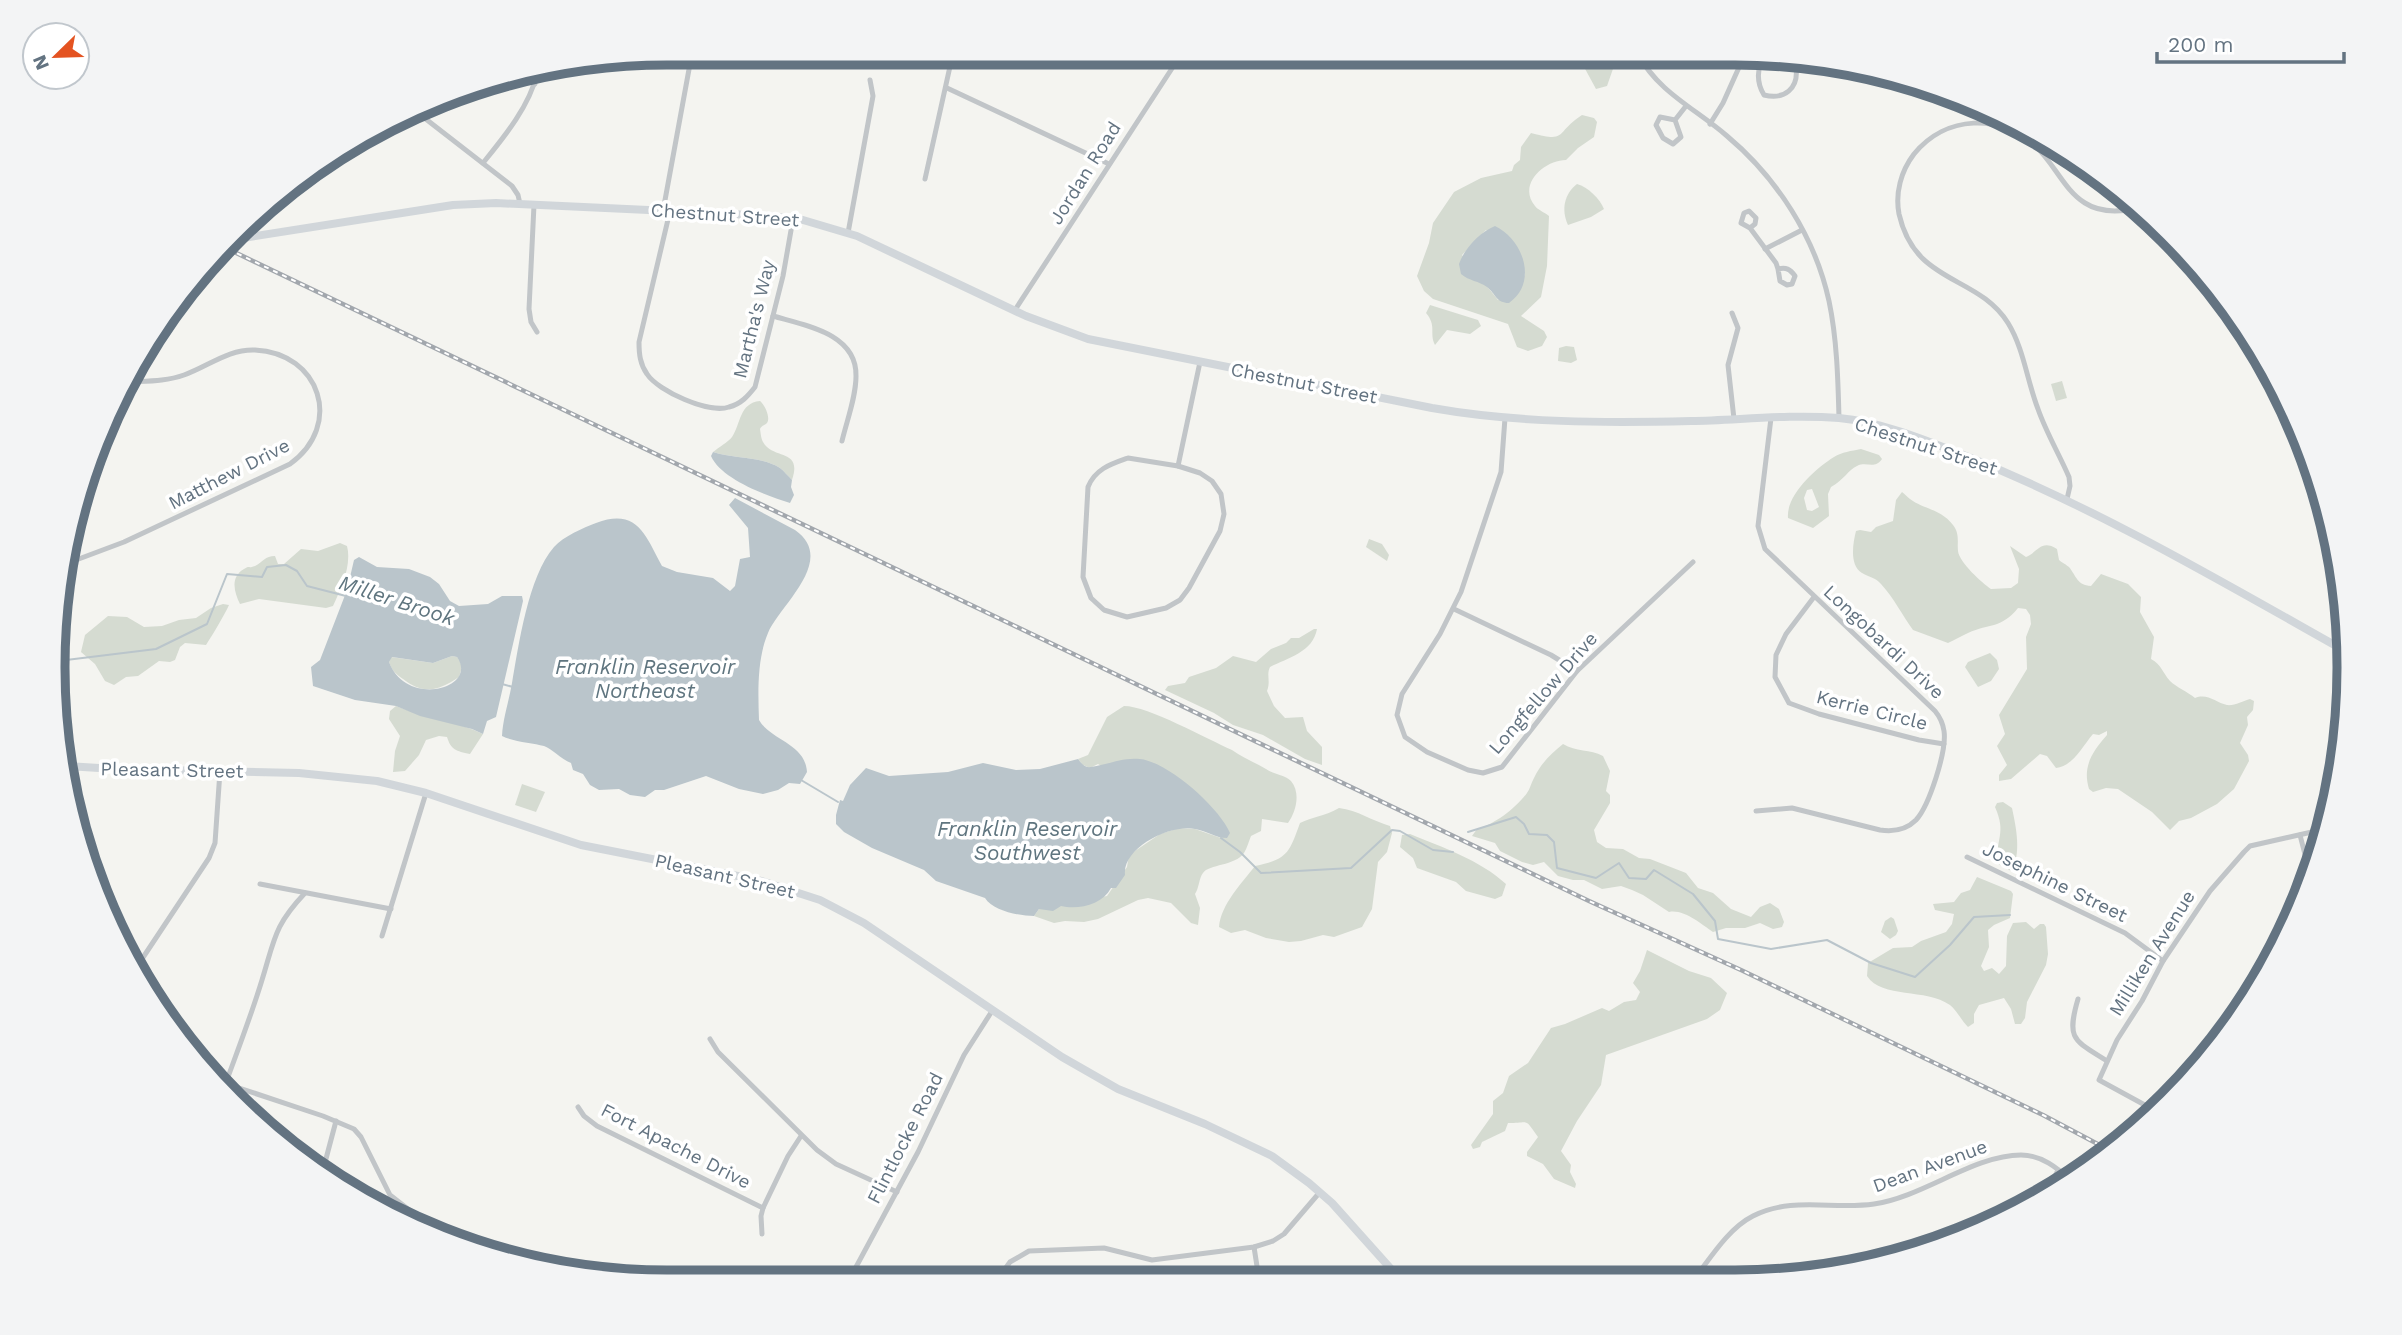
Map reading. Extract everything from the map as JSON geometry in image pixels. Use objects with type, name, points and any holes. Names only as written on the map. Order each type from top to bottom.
[{"type":"main road","name":"Chestnut Street","points":[[244,238],[453,205],[520,204],[793,219],[848,233],[1015,310],[1088,339],[1440,410],[1505,418],[1609,422],[1839,418],[1886,429],[1951,450],[2067,499],[2336,646]]},
{"type":"main road","name":"Pleasant Street","points":[[73,766],[343,776],[377,781],[426,793],[581,845],[758,880],[820,900],[864,923],[1067,1060],[1118,1089],[1205,1124],[1272,1156],[1320,1192],[1392,1270]]},
{"type":"street","name":"Martha's Way","points":[[690,65],[667,211],[639,342],[640,361],[652,380],[691,402],[714,409],[734,405],[748,397],[755,387],[773,316],[793,219]]},
{"type":"street","points":[[925,179],[951,65]]},
{"type":"street","name":"Jordan Road","points":[[1015,310],[1174,65]]},
{"type":"street","points":[[1646,65],[1658,82],[1686,107],[1727,136],[1760,167],[1789,204],[1820,270],[1829,301],[1839,418]]},
{"type":"street","points":[[1710,124],[1742,65]]},
{"type":"street","points":[[1759,66],[1760,89],[1764,95],[1776,98],[1791,89],[1797,75],[1795,68]]},
{"type":"street","points":[[483,163],[506,134],[536,79]]},
{"type":"street","points":[[531,80],[535,84]]},
{"type":"street","points":[[848,233],[873,96],[870,80]]},
{"type":"street","points":[[947,88],[1109,164]]},
{"type":"street","points":[[1675,120],[1686,107]]},
{"type":"street","points":[[423,117],[512,186],[520,204]]},
{"type":"street","points":[[1660,117],[1675,120],[1681,137],[1673,144],[1663,138],[1656,125],[1660,117]]},
{"type":"street","points":[[1997,125],[1987,122],[1957,125],[1934,135],[1910,160],[1900,184],[1897,205],[1914,251],[1937,271],[1988,302],[1999,311],[2012,330],[2037,408],[2069,477],[2067,499]]},
{"type":"street","points":[[2031,144],[2077,197],[2089,205],[2112,211],[2126,209]]},
{"type":"street","points":[[534,205],[529,309],[531,322],[537,332]]},
{"type":"street","points":[[1750,228],[1778,269]]},
{"type":"street","points":[[1765,249],[1802,230]]},
{"type":"street","points":[[1732,313],[1738,328],[1728,365],[1734,419]]},
{"type":"street","points":[[773,316],[831,336],[848,349],[856,367],[856,377],[842,441]]},
{"type":"street","name":"Matthew Drive","points":[[74,561],[124,542],[290,464],[307,449],[319,426],[320,408],[313,384],[294,361],[272,352],[236,351],[172,378],[138,381]]},
{"type":"street","points":[[1178,466],[1200,362]]},
{"type":"street","name":"Longfellow Drive","points":[[1505,418],[1501,472],[1454,609],[1402,694],[1397,708],[1398,723],[1405,737],[1427,752],[1468,771],[1495,771],[1513,755],[1577,671],[1693,562]]},
{"type":"street","name":"Longobardi Drive","points":[[1771,418],[1758,526],[1765,549],[1936,711],[1944,727],[1944,744]]},
{"type":"street","points":[[1128,458],[1178,466],[1206,476],[1221,494],[1223,522],[1205,561],[1189,588],[1174,605],[1127,617],[1104,610],[1091,598],[1083,578],[1086,499],[1091,479],[1105,466],[1128,458]]},
{"type":"street","name":"Kerrie Circle","points":[[1814,597],[1786,634],[1776,655],[1774,677],[1789,703],[1819,714],[1944,744]]},
{"type":"street","points":[[1454,609],[1550,655],[1577,671]]},
{"type":"street","points":[[1756,811],[1792,808],[1880,831],[1901,829],[1917,819],[1924,807],[1944,744]]},
{"type":"street","points":[[141,960],[209,858],[215,843],[220,771]]},
{"type":"street","points":[[383,936],[426,793]]},
{"type":"street","name":"Milliken Avenue","points":[[2148,1106],[2099,1080],[2117,1040],[2163,961],[2210,891],[2250,846],[2315,832]]},
{"type":"street","points":[[2300,835],[2306,858]]},
{"type":"street","name":"Josephine Street","points":[[1968,857],[2125,933],[2163,961]]},
{"type":"street","points":[[260,884],[391,909]]},
{"type":"street","points":[[227,1079],[277,929],[285,915],[305,893]]},
{"type":"street","points":[[2078,999],[2071,1022],[2073,1034],[2080,1044],[2107,1061]]},
{"type":"street","name":"Flintlocke Road","points":[[854,1270],[897,1192],[964,1055],[992,1010]]},
{"type":"street","points":[[710,1039],[718,1052],[765,1096],[801,1136],[836,1164],[897,1192]]},
{"type":"street","points":[[237,1090],[336,1121],[358,1133],[390,1195],[414,1214]]},
{"type":"street","name":"Fort Apache Drive","points":[[578,1107],[584,1116],[597,1126],[763,1208]]},
{"type":"street","points":[[325,1163],[336,1121]]},
{"type":"street","points":[[762,1234],[763,1208],[788,1156],[801,1136]]},
{"type":"street","name":"Dean Avenue","points":[[1702,1270],[1737,1227],[1770,1209],[1818,1203],[1873,1205],[1893,1200],[1986,1162],[2017,1155],[2040,1158],[2062,1173]]},
{"type":"street","points":[[2054,1178],[2058,1170]]},
{"type":"street","points":[[1004,1270],[1010,1262],[1029,1251],[1104,1248],[1152,1261],[1254,1247],[1284,1234],[1320,1192]]},
{"type":"street","points":[[1254,1247],[1258,1270]]},
{"type":"shaded area","points":[[1583,65],[1614,65],[1607,86],[1596,89]]},
{"type":"shaded area","points":[[1582,115],[1594,118],[1597,122],[1594,137],[1566,160],[1542,169],[1531,182],[1529,190],[1535,206],[1549,216],[1547,266],[1541,297],[1521,316],[1544,331],[1547,337],[1542,346],[1528,351],[1517,347],[1508,324],[1433,299],[1424,291],[1417,276],[1433,223],[1454,192],[1481,178],[1512,171],[1520,160],[1521,147],[1531,133],[1556,136]],"holes":[[[1486,230],[1523,264],[1525,275],[1498,300],[1462,255]]]},
{"type":"shaded area","points":[[1577,184],[1593,194],[1604,209],[1568,225],[1565,203]]},
{"type":"shaded area","points":[[1430,305],[1478,320],[1481,326],[1470,334],[1447,330],[1435,345],[1431,322],[1426,313]]},
{"type":"shaded area","points":[[1574,347],[1577,360],[1571,363],[1558,361],[1559,348]]},
{"type":"shaded area","points":[[2062,381],[2067,398],[2056,401],[2051,384]]},
{"type":"shaded area","points":[[760,401],[768,417],[767,423],[760,429],[763,441],[770,449],[791,459],[794,464],[792,480],[773,464],[713,452],[732,437],[744,410]]},
{"type":"shaded area","points":[[1861,449],[1879,455],[1882,459],[1873,465],[1857,466],[1831,487],[1828,494],[1829,516],[1813,528],[1788,518],[1792,500],[1803,483],[1837,455]],"holes":[[[1812,489],[1819,507],[1812,511],[1807,510],[1804,498],[1807,490]]]},
{"type":"shaded area","points":[[1902,492],[1915,502],[1938,512],[1953,525],[1957,532],[1959,556],[1991,589],[2011,588],[2018,583],[2019,569],[2010,546],[2026,557],[2043,546],[2052,546],[2057,549],[2059,560],[2086,585],[2091,586],[2101,574],[2128,584],[2141,597],[2140,612],[2154,637],[2151,659],[2160,666],[2170,681],[2195,698],[2208,697],[2227,705],[2250,699],[2254,701],[2240,743],[2249,761],[2234,789],[2217,804],[2191,818],[2179,821],[2170,830],[2152,812],[2118,789],[2106,788],[2093,792],[2089,789],[2088,766],[2107,731],[2099,735],[2093,734],[2067,764],[2056,768],[2047,756],[2040,754],[2011,779],[1999,781],[1999,775],[2007,765],[1997,746],[2005,734],[1999,715],[2027,669],[2026,637],[2031,624],[2030,615],[2026,609],[2018,608],[2001,623],[1965,634],[1948,643],[1913,630],[1881,584],[1858,569],[1853,554],[1856,531],[1871,532],[1876,527],[1893,521],[1896,500]]},
{"type":"shaded area","points":[[1369,539],[1382,544],[1389,555],[1387,561],[1366,547]]},
{"type":"shaded area","points":[[340,543],[347,546],[348,561],[345,577],[333,606],[326,608],[259,599],[240,604],[235,580],[244,569],[272,556],[275,556],[278,564],[284,564],[301,549],[318,551]]},
{"type":"shaded area","points":[[223,604],[229,605],[206,645],[185,643],[180,647],[175,660],[159,661],[138,676],[126,677],[114,685],[105,681],[95,664],[81,652],[85,635],[108,616],[127,617],[144,627],[162,626],[196,618]]},
{"type":"shaded area","points":[[1317,629],[1315,637],[1305,649],[1270,667],[1267,691],[1274,706],[1285,718],[1303,717],[1307,731],[1322,747],[1322,765],[1305,759],[1263,735],[1233,725],[1165,690],[1168,686],[1185,683],[1189,677],[1216,668],[1233,656],[1256,662],[1271,649]]},
{"type":"shaded area","points":[[65,653],[68,664],[65,672]]},
{"type":"shaded area","points":[[1990,653],[1997,660],[1999,669],[1991,681],[1978,687],[1965,667],[1968,662]]},
{"type":"shaded area","points":[[452,656],[457,657],[461,664],[459,677],[431,689],[411,684],[394,672],[389,662],[391,657],[433,663]]},
{"type":"shaded area","points":[[396,706],[483,734],[470,754],[455,749],[447,737],[439,736],[426,740],[419,755],[405,771],[393,772],[400,736],[389,719],[390,711]]},
{"type":"shaded area","points":[[1124,706],[1162,717],[1232,750],[1288,779],[1296,791],[1295,808],[1288,823],[1262,819],[1261,831],[1251,836],[1240,857],[1203,873],[1195,894],[1200,908],[1198,925],[1191,923],[1171,903],[1148,898],[1098,919],[1084,922],[1054,923],[1034,916],[1039,909],[1107,896],[1127,867],[1129,855],[1160,834],[1179,828],[1195,829],[1221,838],[1098,764],[1090,768],[1078,759],[1088,755],[1107,717]]},
{"type":"shaded area","points":[[1563,744],[1603,756],[1610,771],[1606,791],[1610,795],[1610,803],[1594,830],[1597,842],[1606,848],[1623,849],[1639,858],[1650,859],[1686,873],[1698,888],[1713,893],[1731,909],[1751,917],[1760,907],[1770,903],[1779,909],[1784,922],[1782,927],[1773,929],[1760,923],[1713,932],[1692,918],[1669,912],[1632,890],[1621,886],[1602,889],[1584,880],[1558,876],[1544,862],[1533,865],[1522,862],[1500,851],[1495,843],[1472,836],[1477,829],[1497,820],[1517,804],[1528,791],[1543,763]]},
{"type":"shaded area","points":[[522,784],[545,792],[536,812],[515,805]]},
{"type":"shaded area","points":[[2003,802],[2012,808],[2016,832],[2016,857],[2011,871],[1998,864],[2000,824],[1995,807],[1997,803]]},
{"type":"shaded area","points":[[1339,808],[1390,826],[1392,833],[1387,852],[1378,862],[1372,909],[1362,927],[1334,937],[1323,935],[1289,942],[1266,938],[1245,930],[1231,933],[1219,927],[1228,902],[1255,866],[1274,861],[1286,853],[1300,823]]},
{"type":"shaded area","points":[[1410,834],[1460,855],[1496,875],[1506,884],[1502,896],[1495,899],[1466,891],[1456,882],[1417,868],[1413,858],[1400,847],[1402,835]]},
{"type":"shaded area","points":[[1977,877],[2013,894],[2010,918],[1988,930],[1989,947],[1981,966],[1984,971],[1992,968],[1999,974],[2006,966],[2007,936],[2013,923],[2026,922],[2034,929],[2040,924],[2046,927],[2046,965],[2027,1002],[2025,1018],[2021,1024],[2015,1024],[2011,1009],[2004,998],[1979,1005],[1974,1014],[1974,1023],[1968,1027],[1950,1005],[1929,997],[1883,988],[1867,976],[1868,963],[1893,948],[1912,947],[1946,932],[1952,924],[1954,914],[1935,910],[1933,904],[1954,902],[1961,893],[1970,890]]},
{"type":"shaded area","points":[[1891,917],[1898,931],[1890,939],[1881,932],[1885,921]]},
{"type":"shaded area","points":[[1647,950],[1689,971],[1711,978],[1727,993],[1720,1010],[1707,1019],[1606,1055],[1601,1085],[1561,1151],[1571,1165],[1570,1172],[1576,1184],[1575,1188],[1554,1179],[1543,1164],[1527,1156],[1538,1137],[1526,1122],[1508,1123],[1505,1131],[1473,1149],[1471,1145],[1493,1114],[1493,1101],[1503,1093],[1509,1076],[1528,1063],[1551,1028],[1602,1008],[1609,1011],[1624,1002],[1636,1000],[1640,992],[1633,983]]},
{"type":"water","points":[[1495,226],[1514,241],[1524,262],[1523,284],[1518,295],[1509,303],[1496,298],[1481,283],[1461,274],[1459,264],[1473,242]]},
{"type":"water","points":[[713,452],[764,461],[780,468],[792,480],[794,495],[790,503],[734,479],[716,464],[711,456]]},
{"type":"water","name":"Franklin Reservoir Northeast","points":[[735,498],[795,530],[807,542],[810,555],[802,583],[774,622],[764,643],[758,698],[759,720],[764,727],[794,748],[805,762],[807,772],[800,784],[789,783],[778,790],[763,794],[739,789],[706,776],[664,790],[655,790],[645,797],[630,795],[619,789],[599,790],[590,785],[583,774],[573,770],[571,763],[547,747],[502,736],[531,593],[537,575],[554,547],[568,536],[591,525],[610,519],[622,519],[631,522],[645,535],[662,566],[677,572],[713,578],[730,591],[735,586],[740,559],[750,557],[748,528],[729,505]]},
{"type":"water","name":"Franklin Reservoir Northeast","points":[[359,557],[377,567],[409,569],[430,577],[439,584],[450,601],[459,606],[488,604],[502,596],[522,596],[496,717],[487,721],[483,734],[420,716],[396,706],[355,700],[313,686],[311,667],[320,660],[347,590],[354,560]],"holes":[[[452,656],[457,657],[461,668],[458,678],[450,685],[438,689],[410,685],[398,676],[389,662],[392,657],[433,663]]]},
{"type":"water","name":"Franklin Reservoir Southwest","points":[[1078,759],[1089,767],[1140,759],[1164,768],[1204,799],[1230,833],[1227,838],[1223,838],[1185,828],[1161,834],[1139,847],[1131,856],[1125,875],[1116,888],[1111,888],[1102,899],[1082,907],[1061,906],[1053,911],[1039,909],[1034,916],[1000,909],[985,898],[936,881],[924,870],[872,848],[844,832],[836,824],[840,800],[843,801],[850,785],[866,768],[889,776],[948,772],[983,763],[1016,770],[1040,769]]},
{"type":"waterway","name":"Miller Brook","points":[[65,660],[156,649],[207,624],[227,574],[262,577],[267,567],[286,565],[297,571],[307,586],[346,596]]},
{"type":"waterway","name":"Miller Brook","points":[[502,684],[513,687]]},
{"type":"waterway","name":"Miller Brook","points":[[801,780],[838,802]]},
{"type":"waterway","name":"Miller Brook","points":[[1468,832],[1516,817],[1524,824],[1529,834],[1547,835],[1554,842],[1557,868],[1596,878],[1619,863],[1629,878],[1646,879],[1654,870],[1693,894],[1715,921],[1718,939],[1771,949],[1827,940],[1871,963],[1915,977],[1950,945],[1974,917],[2010,915]]},
{"type":"waterway","name":"Miller Brook","points":[[1221,838],[1261,873],[1351,868],[1392,830],[1400,831],[1433,850],[1453,852]]},
{"type":"railway","points":[[232,251],[1589,901],[1741,970],[2043,1115],[2101,1146]]}]
